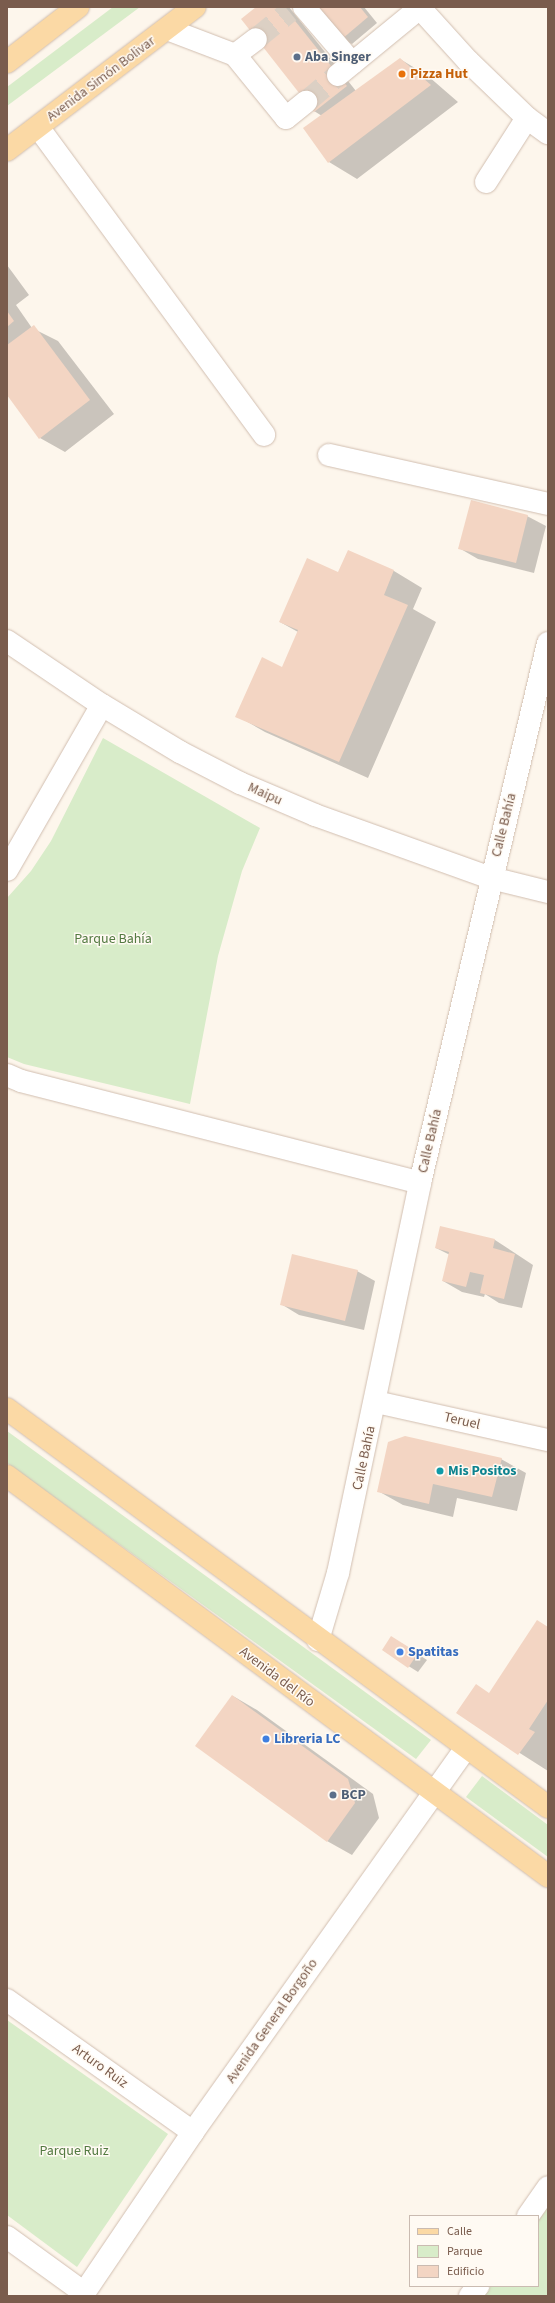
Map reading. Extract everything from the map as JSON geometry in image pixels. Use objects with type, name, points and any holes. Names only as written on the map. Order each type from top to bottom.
[{"type":"main road","name":"Avenida Simón Bolivar","points":[[7,150],[38,128],[195,7]]},
{"type":"main road","points":[[7,62],[66,10]]},
{"type":"main road","points":[[7,1409],[318,1640],[548,1807]]},
{"type":"main road","name":"Avenida del Río","points":[[7,1476],[548,1876]]},
{"type":"street","points":[[296,9],[345,69],[419,8],[468,61],[527,118],[548,133]]},
{"type":"street","points":[[167,29],[235,55],[286,118],[306,102]]},
{"type":"street","points":[[235,55],[256,39]]},
{"type":"street","points":[[486,182],[527,118]]},
{"type":"street","points":[[38,128],[264,435]]},
{"type":"street","points":[[329,455],[548,504]]},
{"type":"street","name":"Maipu","points":[[7,641],[102,705],[180,752],[240,783],[315,815],[491,878],[548,892]]},
{"type":"street","name":"Calle Bahía","points":[[318,1640],[338,1573],[376,1402],[420,1183],[491,878],[548,643]]},
{"type":"street","points":[[7,870],[102,705]]},
{"type":"street","points":[[7,1075],[21,1081],[420,1183]]},
{"type":"street","name":"Teruel","points":[[376,1402],[548,1440]]},
{"type":"street","name":"Avenida General Borgoño","points":[[83,2294],[193,2132],[466,1748]]},
{"type":"street","name":"Arturo Ruiz","points":[[7,2000],[193,2132]]},
{"type":"street","points":[[529,2215],[548,2188]]},
{"type":"street","points":[[7,2237],[83,2294]]},
{"type":"street","points":[[470,2296],[477,2287]]},
{"type":"green space","points":[[113,7],[140,7],[7,106],[7,87]]},
{"type":"green space","name":"Parque Bahía","points":[[103,738],[260,828],[242,871],[218,956],[190,1104],[24,1064],[7,1057],[7,898],[31,871],[51,841]]},
{"type":"green space","points":[[7,1431],[431,1740],[416,1759],[7,1463]]},
{"type":"green space","points":[[482,1776],[548,1825],[548,1857],[466,1797]]},
{"type":"green space","name":"Parque Ruiz","points":[[7,2020],[168,2134],[77,2267],[7,2215]]},
{"type":"green space","points":[[548,2205],[548,2296],[483,2296],[489,2287],[539,2287],[539,2218]]},
{"type":"building","name":"Aba Singer","points":[[256,7],[284,7],[347,86],[314,112],[241,19]]},
{"type":"building","name":"Aba Singer","points":[[319,7],[360,7],[368,17],[342,39],[317,9]]},
{"type":"building","points":[[400,58],[431,85],[328,163],[303,128]]},
{"type":"building","points":[[7,311],[14,321],[7,327]]},
{"type":"building","points":[[34,325],[90,400],[39,439],[7,395],[7,345]]},
{"type":"building","points":[[471,500],[528,515],[516,563],[458,549]]},
{"type":"building","points":[[348,550],[394,570],[384,595],[408,605],[339,762],[235,717],[262,657],[282,667],[298,630],[279,622],[307,558],[338,572]]},
{"type":"building","points":[[440,1226],[495,1239],[493,1248],[515,1254],[504,1299],[480,1293],[484,1275],[470,1272],[466,1287],[442,1281],[449,1252],[435,1248]]},
{"type":"building","points":[[292,1254],[358,1270],[345,1321],[280,1305]]},
{"type":"building","name":"Mis Positos","points":[[405,1436],[502,1458],[492,1497],[433,1484],[429,1504],[377,1492],[388,1442]]},
{"type":"building","points":[[537,1620],[548,1627],[548,1700],[529,1729],[535,1732],[518,1755],[456,1713],[476,1684],[489,1693]]},
{"type":"building","name":"Spatitas","points":[[391,1636],[418,1653],[408,1668],[382,1650]]},
{"type":"building","points":[[232,1695],[348,1779],[355,1803],[327,1842],[195,1746]]},
{"type":"tunnel","points":[[256,39],[289,12]]},
{"type":"tunnel","points":[[306,102],[338,75]]},
{"type":"place","name":"Aba Singer","points":[[297,57]]},
{"type":"place","name":"Pizza Hut","points":[[402,74]]},
{"type":"place","name":"Mis Positos","points":[[440,1471]]},
{"type":"place","name":"Spatitas","points":[[400,1652]]},
{"type":"place","name":"Libreria LC","points":[[266,1739]]},
{"type":"place","name":"BCP","points":[[333,1795]]}]
